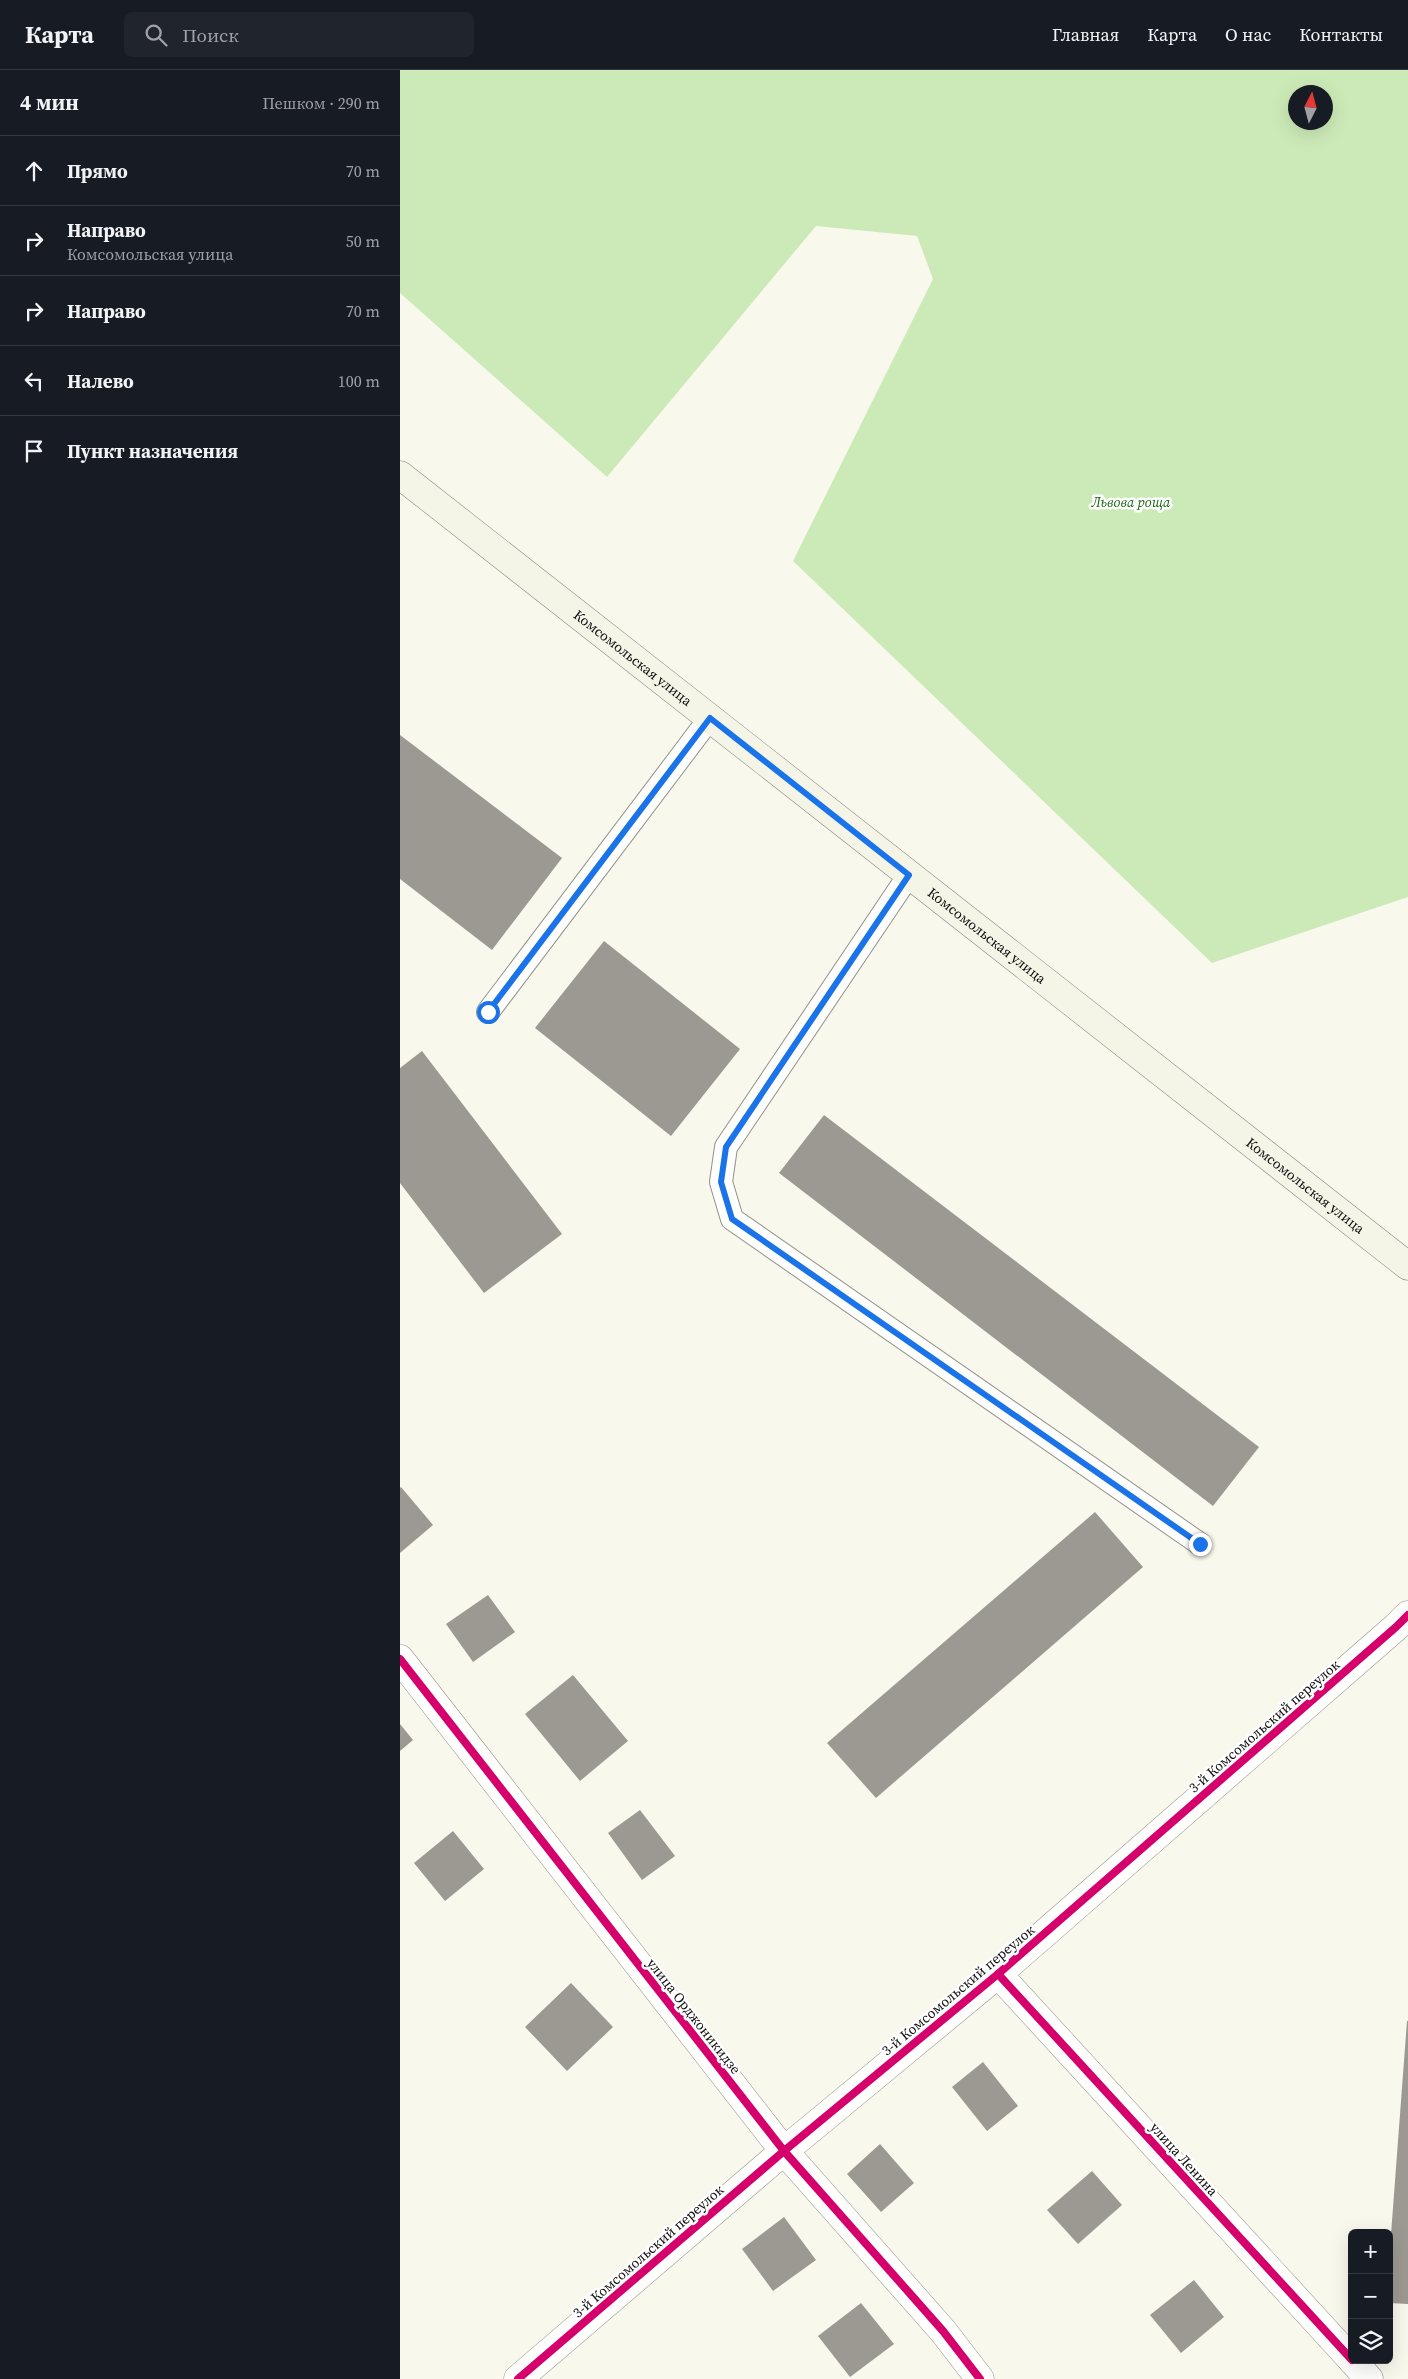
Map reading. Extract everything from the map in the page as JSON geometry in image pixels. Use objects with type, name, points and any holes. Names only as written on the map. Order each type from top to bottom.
[{"type":"main road","name":"Комсомольская улица","points":[[400,475],[1408,1266]]},
{"type":"street","name":"3-й Комсомольский переулок","points":[[518,2379],[784,2151],[998,1974],[1389,1634],[1408,1614]]},
{"type":"street","name":"улица Орджоникидзе","points":[[400,1659],[784,2151],[943,2331],[980,2379]]},
{"type":"street","name":"улица Ленина","points":[[998,1974],[1348,2356]]},
{"type":"street","name":"улица Ленина","points":[[1356,2364],[1369,2379]]},
{"type":"lane","points":[[488,1012],[710,718]]},
{"type":"lane","points":[[909,875],[726,1147],[721,1182],[732,1219],[1200,1544]]},
{"type":"green space","name":"Львова роща","points":[[400,70],[1408,70],[1408,897],[1212,963],[793,561],[933,279],[917,236],[816,226],[607,477],[400,293]]},
{"type":"building","points":[[400,735],[562,858],[492,950],[400,879]]},
{"type":"building","points":[[604,941],[740,1049],[671,1136],[535,1028]]},
{"type":"building","points":[[422,1051],[562,1234],[484,1293],[400,1183],[400,1068]]},
{"type":"building","points":[[824,1115],[1259,1447],[1213,1506],[779,1173]]},
{"type":"building","points":[[400,1488],[433,1525],[400,1553]]},
{"type":"building","points":[[1095,1512],[1143,1567],[876,1798],[827,1743]]},
{"type":"building","points":[[488,1595],[515,1632],[473,1662],[446,1624]]},
{"type":"building","points":[[573,1675],[628,1741],[580,1781],[525,1714]]},
{"type":"building","points":[[400,1724],[413,1740],[400,1751]]},
{"type":"building","points":[[640,1810],[675,1856],[642,1880],[608,1833]]},
{"type":"building","points":[[453,1831],[484,1869],[445,1901],[414,1863]]},
{"type":"building","points":[[571,1983],[613,2027],[567,2071],[525,2027]]},
{"type":"building","points":[[1408,2021],[1408,2304],[1393,2303],[1393,2229],[1391,2229]]},
{"type":"building","points":[[983,2062],[1018,2106],[987,2131],[952,2087]]},
{"type":"building","points":[[880,2144],[914,2183],[881,2212],[847,2174]]},
{"type":"building","points":[[1092,2171],[1122,2205],[1078,2244],[1047,2210]]},
{"type":"building","points":[[784,2217],[816,2260],[773,2291],[742,2249]]},
{"type":"building","points":[[1194,2280],[1224,2317],[1181,2353],[1150,2315]]},
{"type":"building","points":[[861,2303],[894,2344],[850,2377],[818,2336]]},
{"type":"cycle path","points":[[518,2379],[784,2151],[998,1974],[1408,1615]]},
{"type":"cycle path","points":[[400,1659],[784,2151],[943,2331],[980,2379]]},
{"type":"cycle path","points":[[998,1974],[1348,2356]]},
{"type":"route","points":[[488,1012],[710,718],[909,875],[726,1147],[721,1182],[732,1219],[1200,1544]]}]
